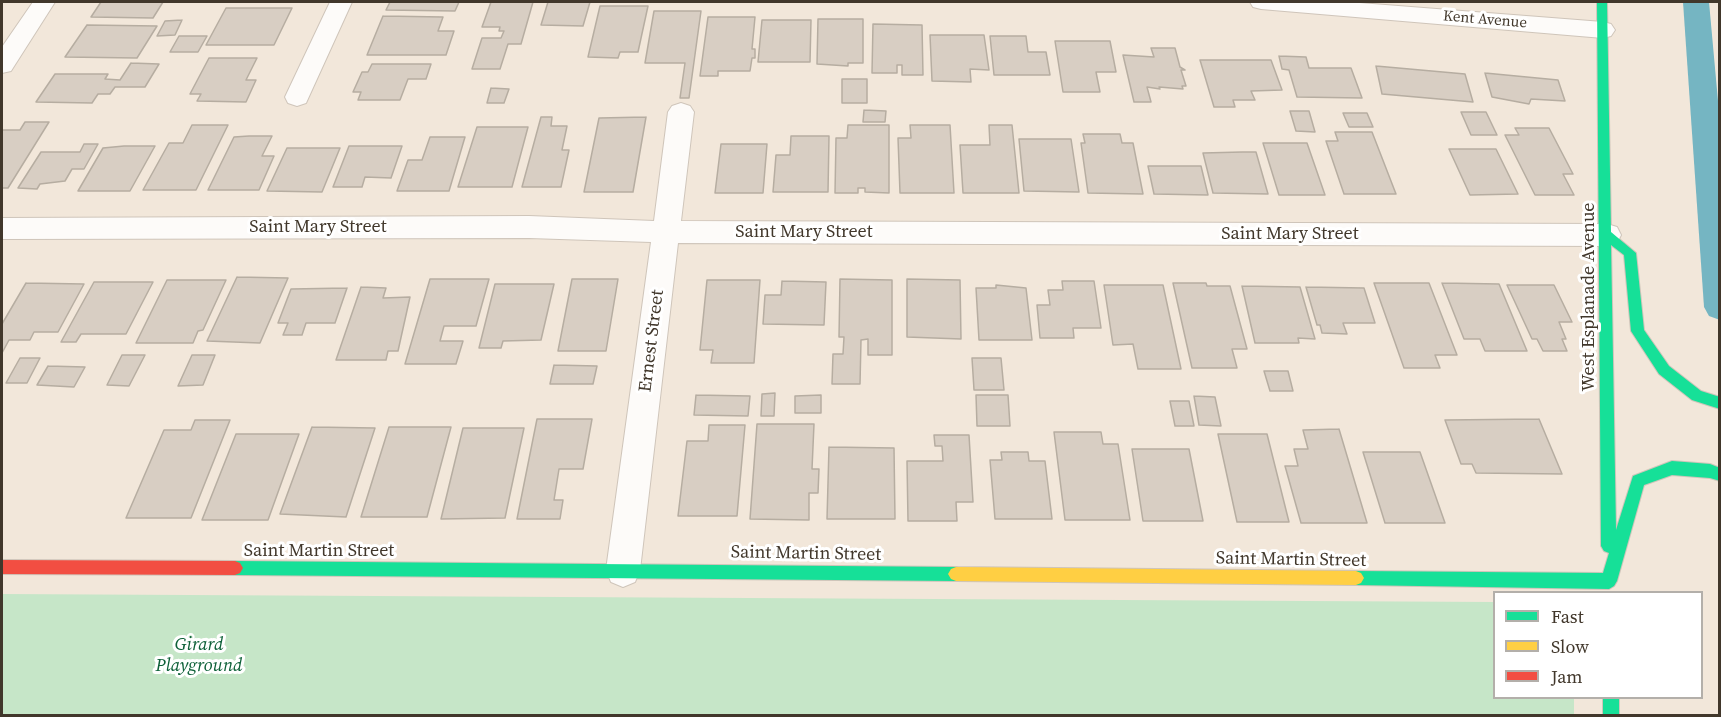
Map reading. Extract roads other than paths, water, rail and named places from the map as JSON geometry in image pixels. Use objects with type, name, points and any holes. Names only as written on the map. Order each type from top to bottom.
[{"type":"street","points":[[2,65],[44,2]]},
{"type":"street","points":[[297,97],[341,2]]},
{"type":"street","name":"Kent Avenue","points":[[1261,2],[1603,30]]},
{"type":"street","name":"West Esplanade Avenue","points":[[1602,2],[1607,235],[1609,587]]},
{"type":"street","name":"Ernest Street","points":[[623,570],[681,112]]},
{"type":"street","name":"Saint Mary Street","points":[[2,229],[493,227],[666,232],[1607,235]]},
{"type":"street","points":[[1607,235],[1630,253],[1638,331],[1664,370],[1697,396],[1719,402]]},
{"type":"street","points":[[1609,587],[1638,481],[1671,468],[1710,471],[1719,475]]},
{"type":"street","name":"Saint Martin Street","points":[[2,567],[623,570],[1609,587]]},
{"type":"street","points":[[1611,699],[1611,716]]},
{"type":"waterway","points":[[1696,2],[1720,307]]},
{"type":"park label","name":"Girard Playground","points":[[199,655]]}]
